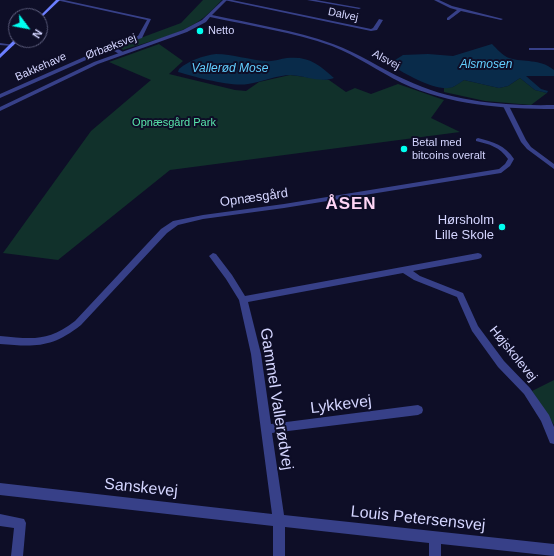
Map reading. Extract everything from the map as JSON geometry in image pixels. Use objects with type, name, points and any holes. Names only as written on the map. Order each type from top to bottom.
[{"type":"main road","points":[[48,10],[58,0]]},
{"type":"main road","points":[[0,57],[9,48]]},
{"type":"street","name":"Bakkehave","points":[[0,96],[111,47],[140,37],[149,19],[58,0]]},
{"type":"street","name":"Ørbæksvej","points":[[0,108],[8,106],[72,73],[121,53],[185,31],[210,16],[226,0]]},
{"type":"street","name":"Dalvej","points":[[226,0],[371,30],[375,29],[381,20]]},
{"type":"street","points":[[309,0],[359,8]]},
{"type":"street","points":[[436,0],[445,5],[501,19]]},
{"type":"street","points":[[448,19],[461,9]]},
{"type":"street","name":"Alsvej","points":[[210,16],[316,40],[342,49],[396,77],[430,91],[474,102],[506,106],[554,107]]},
{"type":"street","points":[[111,47],[121,53]]},
{"type":"street","points":[[531,48],[554,49]]},
{"type":"street","points":[[506,106],[523,141],[529,148],[554,167]]},
{"type":"street","name":"Opnæsgård","points":[[0,340],[36,343],[52,340],[66,333],[78,323],[164,231],[176,223],[203,217],[500,171],[508,165],[511,159],[507,152],[490,142],[478,140]]},
{"type":"street","name":"Gammel Vallerødvej","points":[[214,256],[243,300],[256,354],[279,520],[279,556]]},
{"type":"street","points":[[243,300],[478,256]]},
{"type":"street","name":"Højskolevej","points":[[405,270],[417,278],[460,295],[476,328],[501,364],[527,391],[545,418],[554,439]]},
{"type":"street","name":"Lykkevej","points":[[267,429],[418,410]]},
{"type":"street","name":"Sanskevej","points":[[0,489],[279,520]]},
{"type":"street","points":[[0,520],[20,522],[17,556]]},
{"type":"street","name":"Louis Petersensvej","points":[[279,520],[554,550]]},
{"type":"street","points":[[435,538],[435,556]]},
{"type":"green space","points":[[203,0],[222,0],[200,21],[188,28],[123,50],[119,46],[181,23]]},
{"type":"green space","name":"Opnæsgård Park","points":[[159,44],[183,61],[169,74],[235,90],[246,91],[259,82],[290,75],[329,80],[346,92],[355,88],[371,94],[398,84],[444,100],[431,118],[460,132],[170,170],[58,260],[3,253],[91,131],[151,80],[109,62]]},
{"type":"green space","points":[[520,78],[535,90],[547,93],[531,105],[485,101],[444,92],[444,88],[453,87],[464,80],[499,88],[508,86]]},
{"type":"green space","points":[[554,380],[554,425],[532,391]]},
{"type":"water","name":"Alsmosen","points":[[492,44],[502,54],[509,58],[537,62],[554,70],[554,76],[526,76],[541,89],[548,91],[547,93],[535,90],[520,78],[508,86],[499,88],[464,80],[453,87],[439,87],[422,82],[392,66],[392,62],[403,55],[428,54],[453,56]]},
{"type":"water","name":"Vallerød Mose","points":[[216,54],[268,61],[287,58],[301,58],[318,65],[334,78],[319,80],[286,75],[241,85],[213,81],[178,72],[179,69],[192,61],[201,57]]},
{"type":"place","name":"Netto","points":[[200,31]]},
{"type":"place","name":"Betal med bitcoins overalt","points":[[404,149]]},
{"type":"place","name":"Hørsholm Lille Skole","points":[[502,227]]},
{"type":"district","name":"ÅSEN","points":[[351,204]]}]
